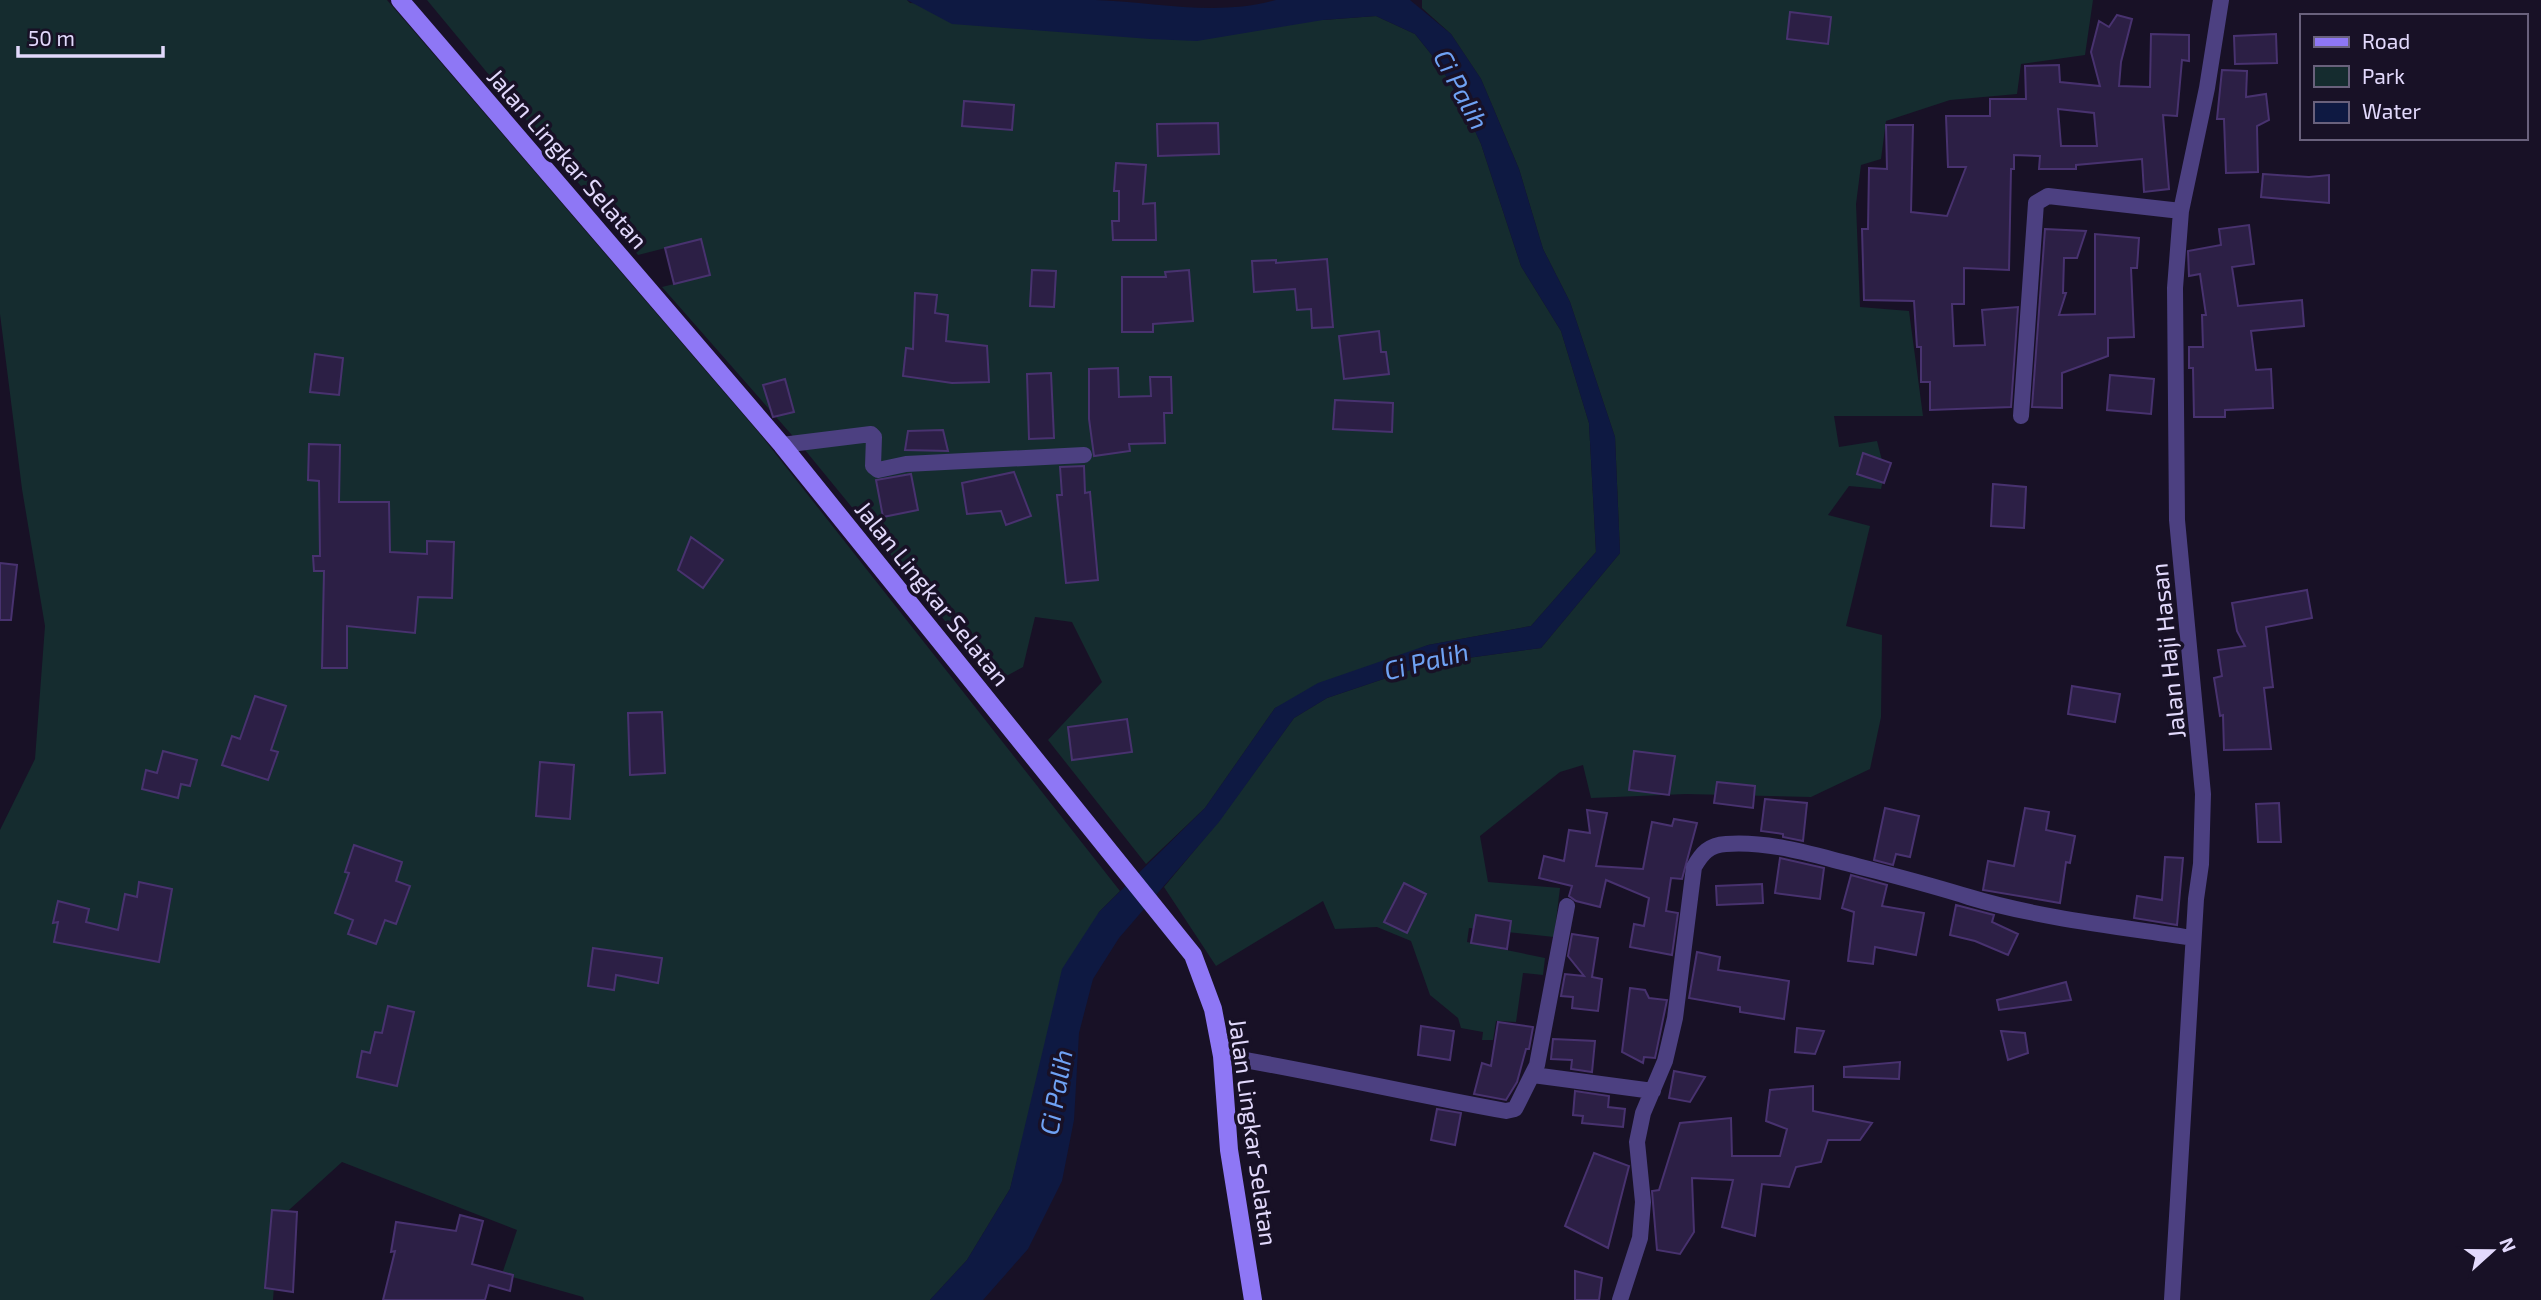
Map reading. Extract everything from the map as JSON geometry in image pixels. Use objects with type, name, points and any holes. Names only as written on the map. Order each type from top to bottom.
[{"type":"street","name":"Jalan Lingkar Selatan","points":[[400,0],[782,445],[1193,954],[1213,1009],[1222,1056],[1229,1150],[1253,1300]]},
{"type":"street","name":"Jalan Haji Hasan","points":[[2172,1300],[2193,939],[2201,864],[2203,794],[2177,520],[2175,314],[2181,211],[2207,88],[2221,0]]},
{"type":"street","points":[[2021,416],[2036,203],[2048,196],[2181,211]]},
{"type":"street","points":[[782,445],[872,434],[873,466],[878,470],[906,464],[1084,455]]},
{"type":"street","points":[[1620,1300],[1640,1238],[1643,1202],[1637,1142],[1643,1113],[1665,1061],[1675,1018],[1694,867],[1701,853],[1711,847],[1725,844],[1760,845],[1809,852],[1930,883],[1971,898],[2193,939]]},
{"type":"street","points":[[1222,1056],[1506,1111],[1518,1106],[1533,1075],[1567,906]]},
{"type":"street","points":[[1533,1075],[1653,1091]]},
{"type":"green space","points":[[0,0],[387,0],[760,434],[1120,891],[1099,912],[1038,1080],[1010,1189],[967,1260],[930,1300],[584,1300],[583,1297],[502,1274],[517,1230],[342,1162],[279,1219],[273,1300],[0,1300],[0,830],[35,759],[45,626],[22,489],[0,314]]},
{"type":"green space","points":[[427,0],[907,0],[910,3],[1323,20],[1376,16],[1415,34],[1439,64],[1464,107],[1481,144],[1521,266],[1561,331],[1589,423],[1596,552],[1531,626],[1428,645],[1275,708],[1205,808],[1146,864],[1048,740],[1102,682],[1072,622],[1035,617],[1023,667],[995,682],[805,450],[662,287],[710,275],[701,239],[638,255]]},
{"type":"green space","points":[[1422,0],[2093,0],[2085,55],[2021,64],[2017,94],[1950,100],[1886,121],[1881,159],[1861,165],[1856,204],[1860,307],[1909,311],[1923,416],[1834,416],[1839,447],[1877,441],[1885,472],[1881,489],[1849,486],[1828,515],[1870,526],[1846,626],[1882,635],[1881,717],[1870,769],[1811,797],[1686,794],[1591,798],[1583,765],[1560,772],[1480,836],[1488,882],[1560,888],[1554,937],[1469,928],[1467,942],[1545,958],[1543,975],[1523,973],[1516,1022],[1496,1021],[1493,1040],[1482,1040],[1483,1032],[1461,1028],[1458,1018],[1430,995],[1411,941],[1377,927],[1335,929],[1323,901],[1216,966],[1164,887],[1219,821],[1294,718],[1327,698],[1431,663],[1541,648],[1620,553],[1615,437],[1570,302],[1543,249],[1519,169],[1481,79],[1451,34],[1422,8]]},
{"type":"water","name":"Ci Palih","points":[[907,0],[1095,0],[1209,8],[1254,5],[1276,0],[1410,0],[1451,34],[1481,79],[1519,169],[1543,249],[1570,302],[1615,437],[1620,553],[1541,648],[1431,663],[1327,698],[1294,718],[1219,822],[1119,938],[1093,979],[1079,1033],[1074,1120],[1062,1181],[1028,1249],[983,1300],[930,1300],[967,1260],[1010,1189],[1062,969],[1099,912],[1205,808],[1275,708],[1318,683],[1428,645],[1531,626],[1596,552],[1589,423],[1561,331],[1521,266],[1481,144],[1464,107],[1439,64],[1415,34],[1376,16],[1323,20],[1197,41],[1150,39],[952,24]]},
{"type":"building","points":[[1790,12],[1831,17],[1828,44],[1787,39]]},
{"type":"building","points":[[2117,15],[2132,19],[2121,62],[2119,86],[2150,87],[2151,34],[2189,35],[2189,61],[2182,60],[2177,116],[2163,115],[2169,189],[2144,192],[2142,159],[2076,165],[2076,169],[2039,169],[2040,156],[2014,155],[2014,169],[2011,169],[2009,270],[1964,268],[1964,304],[1952,304],[1954,346],[1985,345],[1982,310],[2018,307],[2011,407],[1930,410],[1930,382],[1921,382],[1921,347],[1917,347],[1914,301],[1864,300],[1862,229],[1868,229],[1869,168],[1887,169],[1886,125],[1913,125],[1911,212],[1947,216],[1966,167],[1948,167],[1946,116],[1990,116],[1990,99],[2026,99],[2025,66],[2059,65],[2060,82],[2100,86],[2091,52],[2099,21],[2109,27]],"holes":[[[2058,109],[2094,113],[2097,146],[2061,146]]]},
{"type":"building","points":[[2276,34],[2277,63],[2235,64],[2234,36]]},
{"type":"building","points":[[2222,70],[2247,71],[2246,97],[2266,94],[2269,120],[2257,126],[2258,172],[2226,173],[2224,119],[2217,119]]},
{"type":"building","points":[[964,101],[1014,105],[1012,130],[962,126]]},
{"type":"building","points":[[1218,123],[1219,154],[1158,156],[1157,124]]},
{"type":"building","points":[[1116,163],[1146,165],[1143,204],[1155,203],[1156,240],[1113,240],[1112,221],[1119,221],[1119,191],[1114,191]]},
{"type":"building","points":[[2263,174],[2309,177],[2329,175],[2329,203],[2261,197]]},
{"type":"building","points":[[2249,225],[2254,264],[2232,267],[2238,306],[2302,300],[2304,326],[2251,331],[2256,370],[2271,369],[2273,408],[2225,410],[2225,417],[2194,417],[2193,368],[2189,368],[2189,347],[2203,347],[2202,315],[2206,315],[2200,274],[2189,276],[2188,251],[2221,245],[2219,229]]},
{"type":"building","points":[[2045,229],[2086,231],[2077,258],[2064,258],[2063,293],[2066,293],[2059,315],[2095,314],[2095,234],[2139,238],[2137,268],[2131,268],[2134,337],[2108,338],[2108,356],[2062,373],[2062,408],[2032,407]]},
{"type":"building","points":[[701,239],[710,275],[674,284],[665,248]]},
{"type":"building","points":[[1327,259],[1333,327],[1312,328],[1311,309],[1297,310],[1295,289],[1254,292],[1252,261],[1276,260],[1276,263]]},
{"type":"building","points":[[1032,270],[1056,271],[1054,307],[1030,306]]},
{"type":"building","points":[[1189,270],[1193,321],[1153,324],[1153,332],[1122,332],[1122,277],[1166,277],[1165,272]]},
{"type":"building","points":[[915,293],[937,295],[935,313],[948,315],[946,341],[987,346],[989,382],[952,383],[903,376],[906,348],[913,349]]},
{"type":"building","points":[[1379,331],[1381,352],[1386,352],[1389,374],[1344,379],[1339,336]]},
{"type":"building","points":[[315,354],[343,358],[339,395],[310,392]]},
{"type":"building","points":[[1118,368],[1119,397],[1151,396],[1150,377],[1171,377],[1172,413],[1164,413],[1165,443],[1129,444],[1130,451],[1094,456],[1089,419],[1089,369]]},
{"type":"building","points":[[1051,373],[1054,438],[1029,439],[1027,374]]},
{"type":"building","points":[[2110,375],[2154,379],[2151,414],[2107,410]]},
{"type":"building","points":[[785,379],[794,412],[773,417],[763,385]]},
{"type":"building","points":[[1335,400],[1393,403],[1392,432],[1333,429]]},
{"type":"building","points":[[943,430],[948,451],[905,450],[908,431]]},
{"type":"building","points":[[309,444],[340,445],[339,502],[389,502],[390,552],[427,554],[427,541],[454,542],[452,598],[418,597],[415,633],[347,626],[347,668],[322,668],[324,571],[314,571],[313,556],[320,556],[319,481],[308,480]]},
{"type":"building","points":[[1863,453],[1891,463],[1884,483],[1857,474]]},
{"type":"building","points":[[1084,466],[1085,493],[1090,492],[1098,580],[1066,583],[1057,495],[1062,495],[1060,467]]},
{"type":"building","points":[[1014,472],[1031,516],[1006,525],[1001,511],[967,514],[962,483]]},
{"type":"building","points":[[911,474],[918,510],[883,517],[876,480]]},
{"type":"building","points":[[1993,484],[2026,487],[2024,528],[1991,526]]},
{"type":"building","points":[[691,537],[723,560],[703,588],[678,570]]},
{"type":"building","points":[[0,563],[17,565],[11,620],[0,620]]},
{"type":"building","points":[[2307,590],[2312,618],[2266,627],[2273,687],[2264,688],[2271,749],[2224,750],[2223,715],[2220,716],[2214,678],[2222,676],[2218,650],[2245,646],[2237,631],[2232,603]]},
{"type":"building","points":[[2072,686],[2120,694],[2115,722],[2068,714]]},
{"type":"building","points":[[255,696],[286,706],[271,750],[278,752],[268,780],[222,765],[232,736],[240,739]]},
{"type":"building","points":[[662,712],[665,773],[630,775],[628,713]]},
{"type":"building","points":[[1127,719],[1132,752],[1072,760],[1068,727]]},
{"type":"building","points":[[163,751],[197,760],[190,786],[181,784],[178,798],[142,789],[146,770],[157,773]]},
{"type":"building","points":[[1634,751],[1675,756],[1669,795],[1629,790]]},
{"type":"building","points":[[540,762],[574,765],[570,819],[536,816]]},
{"type":"building","points":[[1717,782],[1755,786],[1753,808],[1714,803]]},
{"type":"building","points":[[1765,799],[1807,803],[1803,841],[1783,837],[1783,834],[1761,831]]},
{"type":"building","points":[[2279,803],[2281,842],[2258,842],[2256,804]]},
{"type":"building","points":[[1885,808],[1919,816],[1910,857],[1896,854],[1893,865],[1874,860]]},
{"type":"building","points":[[2025,808],[2049,812],[2046,830],[2075,836],[2070,863],[2066,862],[2060,903],[1983,890],[1988,861],[2014,866]]},
{"type":"building","points":[[1587,810],[1607,813],[1596,866],[1643,869],[1652,822],[1672,826],[1674,819],[1697,823],[1682,879],[1671,878],[1666,911],[1678,913],[1672,955],[1630,947],[1634,924],[1644,926],[1649,898],[1606,880],[1600,907],[1576,901],[1569,896],[1572,886],[1539,878],[1544,856],[1564,861],[1569,830],[1590,833]]},
{"type":"building","points":[[354,845],[402,862],[396,881],[410,886],[396,924],[385,920],[376,944],[348,934],[353,920],[335,913],[349,873],[345,872]]},
{"type":"building","points":[[2165,857],[2183,858],[2177,925],[2134,918],[2137,896],[2162,900]]},
{"type":"building","points":[[1780,858],[1824,868],[1820,899],[1775,893]]},
{"type":"building","points":[[1851,875],[1887,885],[1882,906],[1924,913],[1916,955],[1875,947],[1873,964],[1848,961],[1854,912],[1842,908]]},
{"type":"building","points":[[139,882],[172,889],[159,962],[54,942],[58,922],[53,923],[58,901],[89,909],[86,922],[118,930],[125,894],[137,897]]},
{"type":"building","points":[[1404,883],[1426,894],[1407,933],[1384,922]]},
{"type":"building","points":[[1762,884],[1763,903],[1717,905],[1716,886]]},
{"type":"building","points":[[1956,905],[1994,915],[1992,922],[2018,934],[2008,955],[1975,941],[1950,935]]},
{"type":"building","points":[[1476,915],[1511,921],[1507,949],[1471,943]]},
{"type":"building","points":[[1572,934],[1598,938],[1592,977],[1602,979],[1598,1011],[1572,1008],[1573,997],[1561,996],[1565,974],[1584,976],[1568,956]]},
{"type":"building","points":[[593,948],[662,958],[658,983],[616,975],[614,990],[588,986]]},
{"type":"building","points":[[1697,952],[1720,957],[1718,970],[1789,981],[1784,1019],[1740,1012],[1740,1007],[1689,998]]},
{"type":"building","points":[[2066,982],[2071,1000],[1999,1010],[1997,1000]]},
{"type":"building","points":[[1630,988],[1645,990],[1649,998],[1667,1000],[1655,1058],[1644,1057],[1643,1063],[1622,1052]]},
{"type":"building","points":[[388,1006],[414,1012],[397,1086],[357,1077],[362,1051],[370,1053],[375,1032],[382,1033]]},
{"type":"building","points":[[1498,1022],[1533,1027],[1529,1049],[1526,1049],[1517,1082],[1506,1100],[1474,1094],[1482,1063],[1491,1066]]},
{"type":"building","points":[[1421,1026],[1454,1031],[1450,1060],[1418,1055]]},
{"type":"building","points":[[1797,1028],[1824,1031],[1815,1054],[1795,1052]]},
{"type":"building","points":[[2001,1031],[2025,1033],[2028,1053],[2008,1060]]},
{"type":"building","points":[[1553,1039],[1595,1041],[1592,1072],[1571,1069],[1572,1060],[1551,1059]]},
{"type":"building","points":[[1900,1062],[1899,1079],[1844,1077],[1844,1067]]},
{"type":"building","points":[[1674,1071],[1705,1077],[1690,1102],[1669,1098]]},
{"type":"building","points":[[1813,1086],[1813,1111],[1872,1123],[1860,1140],[1828,1140],[1821,1162],[1796,1167],[1789,1187],[1762,1184],[1755,1236],[1722,1227],[1733,1180],[1692,1178],[1694,1232],[1680,1254],[1657,1250],[1652,1191],[1659,1190],[1680,1123],[1731,1118],[1732,1156],[1780,1156],[1787,1129],[1766,1121],[1770,1090]]},
{"type":"building","points":[[1575,1091],[1609,1096],[1608,1107],[1625,1109],[1623,1127],[1582,1123],[1583,1116],[1573,1115]]},
{"type":"building","points":[[1437,1109],[1461,1113],[1455,1145],[1431,1140]]},
{"type":"building","points":[[1594,1153],[1629,1166],[1608,1248],[1565,1226]]},
{"type":"building","points":[[272,1210],[297,1212],[293,1292],[265,1288]]},
{"type":"building","points":[[460,1215],[483,1221],[472,1264],[513,1275],[510,1291],[489,1285],[485,1300],[383,1300],[395,1251],[391,1252],[396,1222],[456,1231]]},
{"type":"building","points":[[1575,1271],[1602,1278],[1599,1300],[1575,1300]]}]
